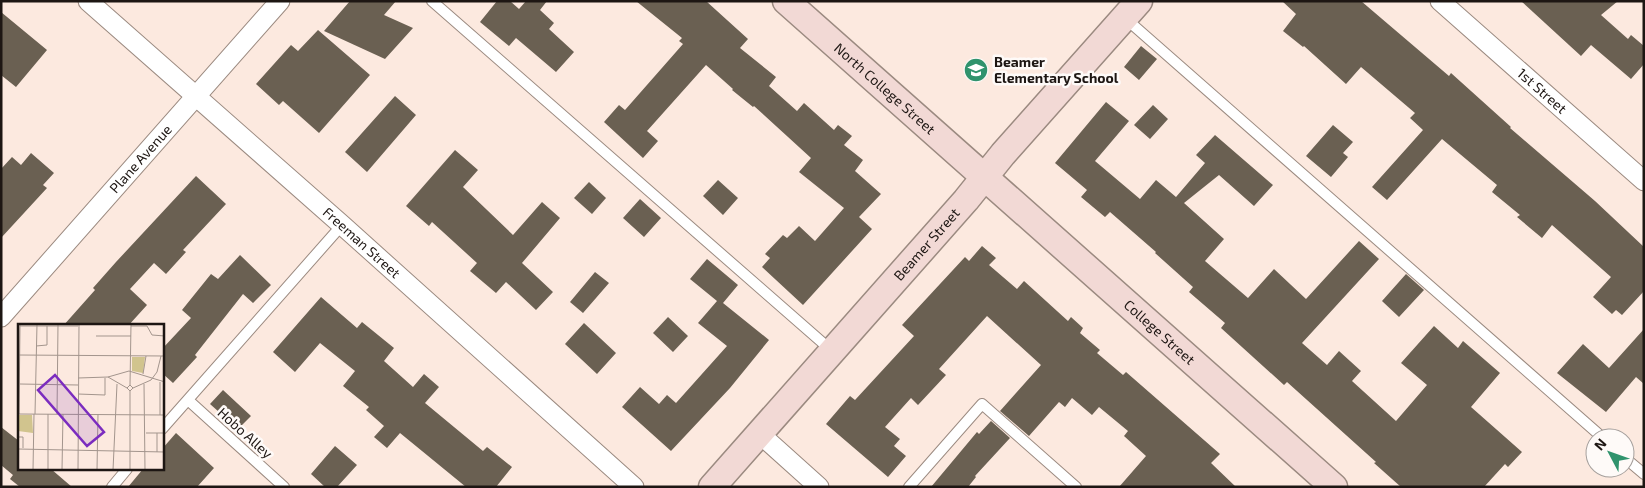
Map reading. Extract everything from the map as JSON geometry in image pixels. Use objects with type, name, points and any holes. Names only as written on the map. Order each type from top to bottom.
[{"type":"street","name":"Freeman Street","points":[[88,1],[342,225],[634,487]]},
{"type":"street","name":"Plane Avenue","points":[[1,317],[280,1]]},
{"type":"street","name":"North College Street","points":[[786,1],[984,177]]},
{"type":"street","name":"1st Street","points":[[1440,1],[1644,181]]},
{"type":"street","name":"Beamer Street","points":[[712,487],[1132,9]]},
{"type":"street","name":"College Street","points":[[984,177],[1334,487]]},
{"type":"street","points":[[760,434],[819,487]]},
{"type":"lane","points":[[432,1],[833,351]]},
{"type":"lane","points":[[1132,9],[1592,428]]},
{"type":"lane","points":[[164,427],[342,225]]},
{"type":"lane","name":"Hobo Alley","points":[[188,400],[284,487]]},
{"type":"lane","points":[[909,487],[982,404],[1076,487]]},
{"type":"lane","points":[[112,487],[126,470]]},
{"type":"building","points":[[350,1],[396,1],[384,15],[413,28],[385,59],[324,31]]},
{"type":"building","points":[[497,1],[510,1],[519,9],[526,1],[547,1],[540,10],[554,23],[549,29],[574,52],[556,72],[516,38],[509,46],[480,22]]},
{"type":"building","points":[[636,1],[706,1],[748,39],[740,48],[776,77],[769,86],[797,111],[804,103],[834,130],[838,125],[852,136],[844,145],[863,160],[855,171],[881,194],[859,217],[872,229],[803,305],[762,267],[770,258],[765,254],[783,235],[787,238],[799,226],[815,241],[844,208],[799,172],[811,158],[706,65],[647,131],[658,141],[643,158],[604,122],[619,105],[625,110],[683,44],[679,41],[682,38]]},
{"type":"building","points":[[1282,1],[1361,1],[1449,76],[1451,73],[1644,247],[1644,291],[1622,315],[1616,310],[1612,314],[1593,297],[1611,277],[1552,225],[1542,238],[1517,217],[1520,215],[1492,192],[1497,185],[1442,139],[1387,200],[1372,187],[1423,130],[1410,118],[1415,113],[1361,67],[1346,84],[1304,46],[1283,31],[1296,14]]},
{"type":"building","points":[[1521,1],[1618,1],[1601,15],[1628,39],[1631,35],[1644,46],[1644,64],[1631,79],[1591,45],[1581,56]]},
{"type":"building","points":[[1,12],[47,50],[16,87],[1,75]]},
{"type":"building","points":[[318,30],[370,75],[319,133],[283,101],[279,105],[256,84],[291,45],[298,51]]},
{"type":"building","points":[[1141,46],[1157,59],[1139,80],[1124,67]]},
{"type":"building","points":[[395,96],[416,115],[367,172],[345,152]]},
{"type":"building","points":[[1106,102],[1129,121],[1095,161],[1140,199],[1156,180],[1176,197],[1205,163],[1196,155],[1215,135],[1273,185],[1254,206],[1219,175],[1184,203],[1224,239],[1205,261],[1248,298],[1274,269],[1306,299],[1359,241],[1379,259],[1302,343],[1327,365],[1339,351],[1361,371],[1352,381],[1396,421],[1427,385],[1401,363],[1434,326],[1458,348],[1463,341],[1500,373],[1471,407],[1522,452],[1508,467],[1505,464],[1484,487],[1401,487],[1287,382],[1284,385],[1221,328],[1225,323],[1189,292],[1193,287],[1156,252],[1110,212],[1105,217],[1081,197],[1087,190],[1055,163]]},
{"type":"building","points":[[1153,105],[1168,119],[1150,139],[1134,125]]},
{"type":"building","points":[[1333,125],[1353,142],[1343,153],[1348,157],[1331,177],[1306,156]]},
{"type":"building","points":[[455,150],[478,170],[463,187],[513,235],[542,202],[560,218],[522,263],[553,292],[536,310],[506,282],[496,293],[470,271],[477,263],[432,222],[429,226],[406,206]]},
{"type":"building","points":[[31,153],[54,173],[43,185],[47,188],[1,238],[1,169],[12,157],[21,165]]},
{"type":"building","points":[[196,176],[226,204],[183,250],[186,252],[166,274],[154,263],[130,289],[147,305],[130,324],[65,324],[95,290],[93,288]]},
{"type":"building","points":[[718,180],[738,198],[723,215],[703,196]]},
{"type":"building","points":[[589,182],[606,198],[592,214],[574,198]]},
{"type":"building","points":[[640,199],[661,218],[644,237],[623,218]]},
{"type":"building","points":[[982,246],[996,258],[989,265],[1017,289],[1024,281],[1068,321],[1071,317],[1083,328],[1080,333],[1100,350],[1097,353],[1123,375],[1126,372],[1220,454],[1211,463],[1236,487],[1119,487],[1146,456],[1124,436],[1128,431],[1099,407],[1092,415],[1072,398],[1065,407],[1059,402],[1029,436],[1000,411],[1041,365],[987,316],[939,369],[946,375],[918,405],[911,398],[885,427],[900,439],[894,446],[906,456],[888,477],[826,424],[850,396],[855,400],[914,336],[902,325],[965,257],[969,261]]},
{"type":"building","points":[[240,255],[271,285],[253,303],[243,294],[195,355],[197,357],[173,383],[164,375],[164,347],[191,318],[182,310],[211,274],[218,279]]},
{"type":"building","points":[[707,259],[738,285],[723,303],[769,340],[730,388],[671,451],[622,407],[640,387],[659,404],[667,395],[676,403],[727,346],[698,323],[717,301],[690,279]]},
{"type":"building","points":[[595,272],[609,283],[583,313],[570,302]]},
{"type":"building","points":[[1406,274],[1424,290],[1399,317],[1382,301]]},
{"type":"building","points":[[321,297],[357,328],[362,322],[394,348],[384,361],[413,387],[424,374],[439,387],[425,403],[483,451],[487,447],[512,467],[496,487],[466,487],[400,433],[387,448],[374,437],[384,426],[366,410],[369,407],[343,386],[355,371],[320,343],[295,372],[273,352]]},
{"type":"building","points":[[668,317],[688,336],[673,352],[653,333]]},
{"type":"building","points":[[584,323],[616,353],[597,374],[565,344]]},
{"type":"building","points":[[1644,329],[1644,384],[1636,377],[1606,412],[1557,373],[1583,344],[1609,368]]},
{"type":"building","points":[[223,390],[251,416],[238,429],[210,404]]},
{"type":"building","points":[[991,421],[1010,438],[975,476],[968,487],[931,487],[977,432],[979,434]]},
{"type":"building","points":[[1,427],[18,440],[18,470],[52,470],[72,487],[20,487],[10,479],[13,475],[1,465]]},
{"type":"building","points":[[176,433],[214,468],[197,487],[128,487],[142,470],[164,470],[164,447]]},
{"type":"building","points":[[335,446],[357,465],[337,487],[325,487],[311,474]]},
{"type":"place","name":"Beamer Elementary School","points":[[976,70]]}]
